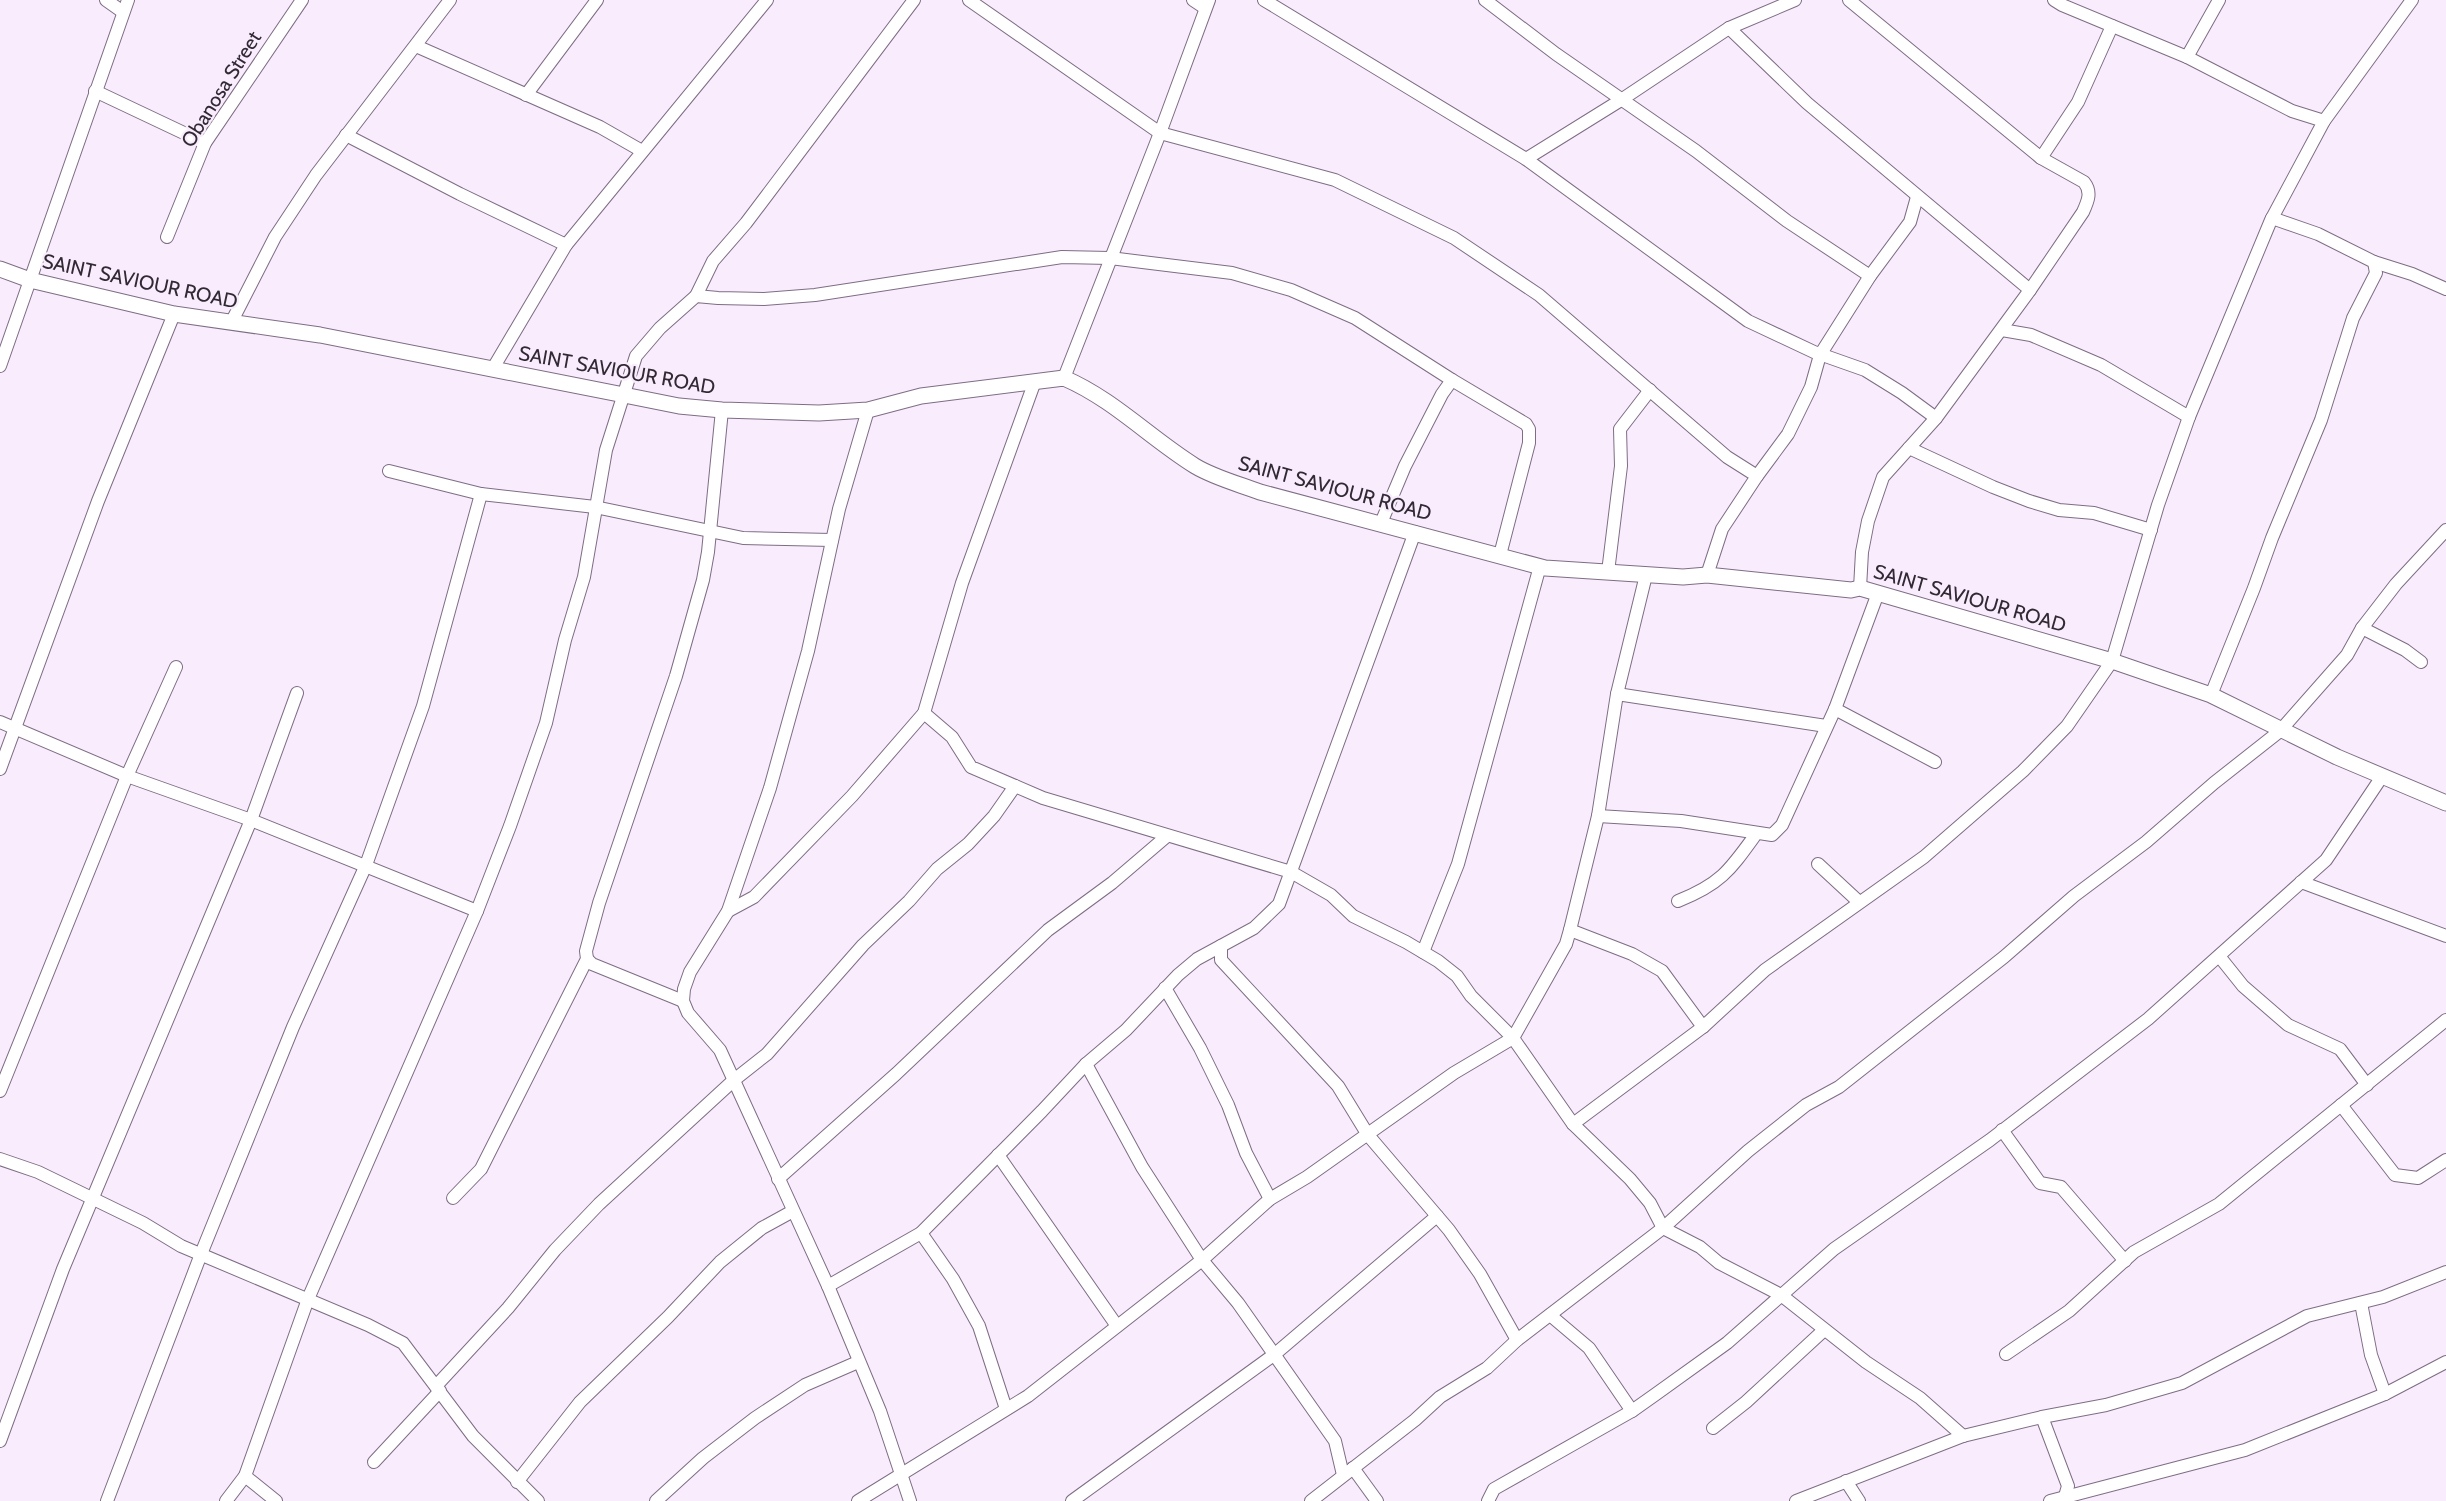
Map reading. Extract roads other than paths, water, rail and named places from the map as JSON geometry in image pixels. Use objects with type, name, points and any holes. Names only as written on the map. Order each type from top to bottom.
[{"type":"street","points":[[106,0],[123,12]]},
{"type":"street","points":[[0,366],[128,0]]},
{"type":"street","name":"Obanosa Street","points":[[167,237],[205,143],[302,0]]},
{"type":"street","points":[[231,323],[275,237],[346,135],[450,0]]},
{"type":"street","points":[[526,94],[597,0]]},
{"type":"street","points":[[492,370],[566,244],[767,0]]},
{"type":"street","points":[[226,1501],[245,1476],[308,1299],[477,911],[510,826],[546,723],[565,640],[584,577],[606,450],[636,356],[660,328],[696,296],[713,261],[746,223],[914,0]]},
{"type":"street","points":[[969,0],[1160,134],[1335,180],[1454,238],[1539,295],[1727,458],[1757,476]]},
{"type":"street","points":[[1064,378],[1160,134],[1207,4],[1193,0]]},
{"type":"street","points":[[1264,0],[1526,159],[1748,321],[1820,354],[1864,370],[1902,393],[1936,418]]},
{"type":"street","points":[[1485,0],[1548,48],[1696,151],[1787,221],[1870,276]]},
{"type":"street","points":[[1526,159],[1621,100],[1729,28],[1793,0]]},
{"type":"street","points":[[1849,0],[2041,158],[2084,182],[2089,192],[2083,212],[2002,330],[1936,418],[1883,477],[1868,520],[1862,552],[1860,588]]},
{"type":"street","points":[[2187,57],[2218,0]]},
{"type":"street","points":[[1573,1124],[1703,1027],[1764,970],[1924,857],[2023,771],[2067,726],[2112,661],[2151,530],[2189,417],[2272,218],[2324,121],[2412,0]]},
{"type":"street","points":[[2060,2],[2187,57],[2292,111],[2324,121]]},
{"type":"street","points":[[2041,158],[2078,102],[2112,26]]},
{"type":"street","points":[[1729,28],[1807,103],[2030,290]]},
{"type":"street","points":[[416,46],[600,128],[642,151]]},
{"type":"street","points":[[95,91],[205,143]]},
{"type":"street","points":[[346,135],[460,194],[566,244]]},
{"type":"street","points":[[1707,575],[1722,529],[1792,427],[1811,387],[1820,354],[1870,276],[1910,222],[1917,197]]},
{"type":"street","points":[[2272,218],[2318,234],[2374,262],[2412,274],[2446,289]]},
{"type":"street","points":[[696,296],[764,299],[815,295],[1062,257],[1110,258],[1232,273],[1291,290],[1355,318],[1526,424],[1529,429],[1529,443],[1500,555]]},
{"type":"street","points":[[2211,695],[2321,420],[2353,318],[2376,273],[2374,262]]},
{"type":"street","name":"SAINT SAVIOUR ROAD","points":[[0,269],[30,280],[174,314],[320,335],[680,406],[722,410],[819,412],[868,410],[921,396],[1064,378],[1085,387],[1109,402],[1196,466],[1225,480],[1260,492],[1381,522],[1540,566],[1646,575],[1707,575],[1851,590],[1860,588],[2112,661],[2211,695],[2280,731],[2381,778],[2446,803]]},
{"type":"street","points":[[0,770],[98,501],[174,314]]},
{"type":"street","points":[[2002,330],[2031,335],[2101,365],[2189,417]]},
{"type":"street","points":[[1381,522],[1405,466],[1442,394],[1452,380]]},
{"type":"street","points":[[728,911],[754,897],[852,796],[924,713],[969,561],[1035,381]]},
{"type":"street","points":[[1608,572],[1621,466],[1620,429],[1650,390]]},
{"type":"street","points":[[453,1198],[480,1169],[587,959],[586,951],[599,903],[692,624],[704,580],[722,410]]},
{"type":"street","points":[[868,410],[838,509],[808,651],[770,788],[728,911],[690,972],[684,989],[683,1001],[688,1012],[720,1050],[828,1286],[880,1411],[910,1501]]},
{"type":"street","points":[[1909,448],[2029,501],[2059,510],[2094,513],[2151,530]]},
{"type":"street","points":[[389,471],[480,494],[595,507],[743,538],[832,540]]},
{"type":"street","points":[[107,1501],[201,1254],[293,1027],[366,865],[423,706],[480,494]]},
{"type":"street","points":[[1311,1501],[1415,1420],[1440,1397],[1487,1368],[1517,1340],[1663,1228],[1748,1151],[1806,1105],[1839,1087],[2004,957],[2073,896],[2146,842],[2214,783],[2280,731],[2347,655],[2362,628],[2396,584],[2446,530]]},
{"type":"street","points":[[828,1286],[921,1233],[1086,1064],[1126,1030],[1165,988],[1197,959],[1254,928],[1280,904],[1415,531]]},
{"type":"street","points":[[1423,952],[1458,864],[1540,566]]},
{"type":"street","points":[[858,1501],[1028,1396],[1202,1260],[1270,1199],[1307,1177],[1454,1073],[1513,1038],[1566,944],[1598,816],[1617,694],[1646,575]]},
{"type":"street","points":[[1598,816],[1681,821],[1756,834],[1772,834],[1782,825],[1835,709],[1878,593]]},
{"type":"street","points":[[2362,628],[2405,650],[2421,662]]},
{"type":"street","points":[[0,1091],[127,776],[176,667]]},
{"type":"street","points":[[0,1441],[63,1269],[251,820],[297,693]]},
{"type":"street","points":[[1617,694],[1826,726]]},
{"type":"street","points":[[1835,709],[1935,762]]},
{"type":"street","points":[[924,713],[952,737],[971,767],[1043,798],[1291,872],[1331,895],[1353,916],[1423,952],[1457,976],[1471,996],[1513,1038],[1573,1124],[1630,1179],[1650,1203],[1663,1228],[1700,1247],[1719,1263],[1780,1296],[1866,1362],[1920,1398],[1963,1436]]},
{"type":"street","points":[[0,722],[127,776],[251,820],[477,911]]},
{"type":"street","points":[[1488,1501],[1494,1489],[1632,1411],[1727,1343],[1834,1249],[2002,1130],[2148,1019],[2326,860],[2381,778]]},
{"type":"street","points":[[374,1462],[508,1308],[555,1250],[599,1204],[734,1080],[767,1054],[863,945],[909,901],[937,869],[968,844],[994,816],[1015,786]]},
{"type":"street","points":[[1678,901],[1707,890],[1732,867],[1756,834]]},
{"type":"street","points":[[778,1179],[896,1074],[1048,930],[1112,883],[1167,836]]},
{"type":"street","points":[[1818,864],[1859,902]]},
{"type":"street","points":[[2301,882],[2446,936]]},
{"type":"street","points":[[1570,930],[1632,954],[1662,971],[1703,1027]]},
{"type":"street","points":[[1221,946],[1221,960],[1338,1086],[1368,1135],[1437,1216],[1480,1274],[1517,1340]]},
{"type":"street","points":[[2219,956],[2243,986],[2288,1025],[2340,1049],[2367,1085]]},
{"type":"street","points":[[587,959],[592,964],[683,1001]]},
{"type":"street","points":[[1165,988],[1200,1048],[1228,1105],[1246,1153],[1270,1199]]},
{"type":"street","points":[[2006,1354],[2069,1311],[2134,1252],[2219,1204],[2296,1139],[2341,1106],[2446,1020]]},
{"type":"street","points":[[1086,1064],[1142,1167],[1202,1260],[1238,1303],[1275,1354],[1335,1441],[1348,1471],[1377,1501]]},
{"type":"street","points":[[2341,1106],[2395,1175],[2418,1178],[2446,1160]]},
{"type":"street","points":[[2002,1130],[2040,1183],[2061,1187],[2125,1261]]},
{"type":"street","points":[[998,1155],[1117,1326]]},
{"type":"street","points":[[0,1159],[38,1172],[93,1198],[143,1223],[181,1246],[308,1299],[403,1343],[473,1436],[538,1501]]},
{"type":"street","points":[[517,1482],[580,1402],[668,1317],[720,1262],[762,1228],[793,1211]]},
{"type":"street","points":[[1072,1501],[1275,1354],[1437,1216]]},
{"type":"street","points":[[921,1233],[953,1280],[979,1326],[1006,1409]]},
{"type":"street","points":[[1796,1501],[1963,1436],[2042,1417],[2106,1406],[2182,1383],[2307,1316],[2382,1297],[2446,1272]]},
{"type":"street","points":[[2361,1303],[2371,1355],[2385,1394]]},
{"type":"street","points":[[1550,1315],[1589,1348],[1632,1411]]},
{"type":"street","points":[[1713,1428],[1746,1402],[1823,1330]]},
{"type":"street","points":[[656,1501],[704,1458],[755,1418],[805,1385],[858,1362]]},
{"type":"street","points":[[2050,1501],[2149,1477],[2245,1450],[2385,1394],[2446,1362]]},
{"type":"street","points":[[2042,1417],[2068,1486],[2064,1498]]},
{"type":"street","points":[[245,1476],[276,1501]]},
{"type":"street","points":[[1846,1481],[1859,1501]]}]
